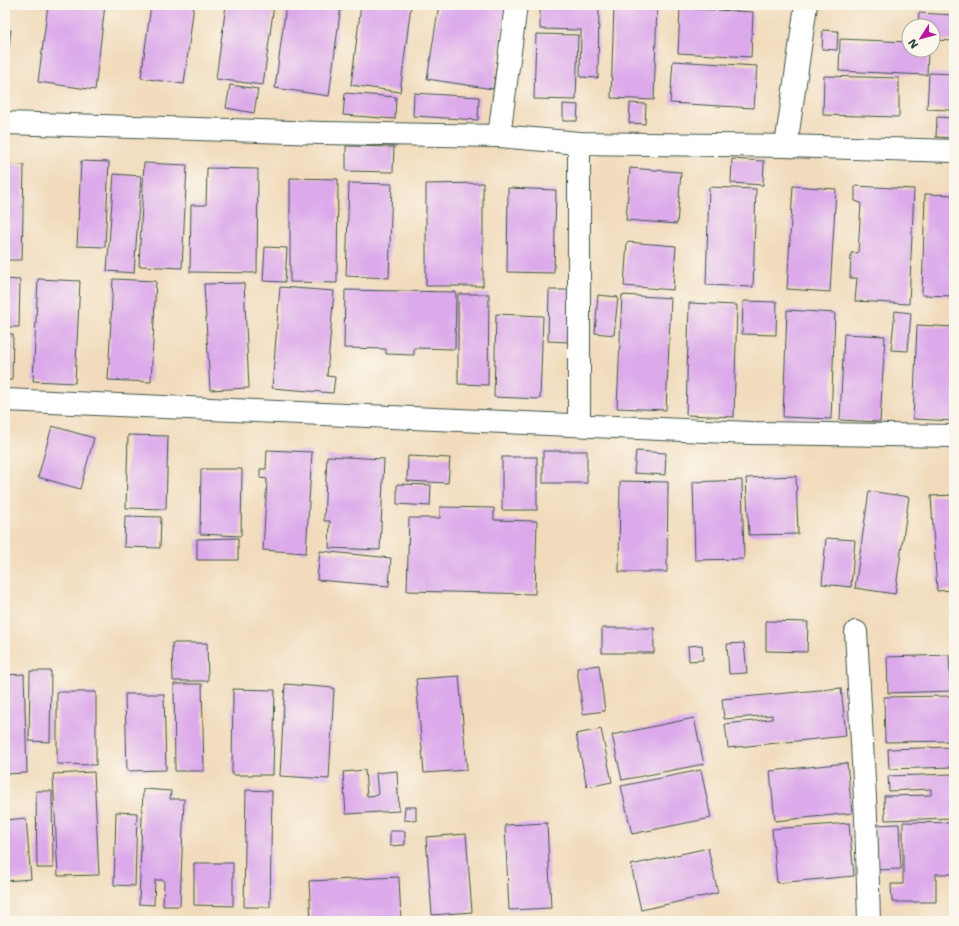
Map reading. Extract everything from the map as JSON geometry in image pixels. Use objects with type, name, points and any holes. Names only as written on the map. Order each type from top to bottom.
[{"type":"street","points":[[499,136],[516,5]]},
{"type":"street","points":[[786,146],[806,5]]},
{"type":"street","points":[[5,123],[322,133],[499,136],[579,143],[786,146],[954,151]]},
{"type":"street","points":[[579,143],[579,425]]},
{"type":"street","points":[[5,400],[750,433],[954,436]]},
{"type":"street","points":[[856,632],[866,817],[869,921]]},
{"type":"building","points":[[48,5],[105,5],[95,90],[38,82]]},
{"type":"building","points":[[151,5],[194,5],[184,84],[141,78]]},
{"type":"building","points":[[226,5],[274,5],[263,85],[216,79]]},
{"type":"building","points":[[286,5],[341,5],[329,96],[275,88]]},
{"type":"building","points":[[361,5],[411,5],[400,92],[351,85]]},
{"type":"building","points":[[439,5],[506,5],[493,89],[427,79]]},
{"type":"building","points":[[540,5],[599,5],[598,78],[580,77],[581,30],[540,29]]},
{"type":"building","points":[[614,5],[657,5],[654,100],[611,98]]},
{"type":"building","points":[[680,8],[753,12],[751,57],[678,53]]},
{"type":"building","points":[[919,13],[954,15],[954,41],[941,40],[941,18],[919,18]]},
{"type":"building","points":[[5,29],[11,30],[6,69],[5,69]]},
{"type":"building","points":[[823,30],[838,31],[837,50],[822,49]]},
{"type":"building","points":[[536,34],[578,35],[576,100],[534,99]]},
{"type":"building","points":[[840,39],[901,42],[901,58],[928,58],[927,75],[839,71]]},
{"type":"building","points":[[673,61],[757,66],[754,108],[670,103]]},
{"type":"building","points":[[929,73],[953,74],[951,110],[927,109]]},
{"type":"building","points":[[824,76],[899,78],[899,117],[823,115]]},
{"type":"building","points":[[230,85],[258,89],[254,113],[226,108]]},
{"type":"building","points":[[345,93],[396,97],[395,119],[343,115]]},
{"type":"building","points":[[414,93],[479,97],[478,120],[413,116]]},
{"type":"building","points":[[630,103],[646,104],[645,124],[629,123]]},
{"type":"building","points":[[563,104],[578,105],[577,121],[563,121]]},
{"type":"building","points":[[937,117],[954,118],[954,138],[936,137]]},
{"type":"building","points":[[346,146],[394,147],[393,172],[346,171]]},
{"type":"building","points":[[732,159],[764,161],[763,185],[731,183]]},
{"type":"building","points":[[81,161],[109,162],[105,247],[77,246]]},
{"type":"building","points":[[144,163],[187,165],[182,268],[139,266]]},
{"type":"building","points":[[5,164],[24,165],[22,260],[5,260]]},
{"type":"building","points":[[207,168],[258,169],[257,273],[190,272],[191,205],[206,205]]},
{"type":"building","points":[[630,168],[681,172],[677,224],[626,220]]},
{"type":"building","points":[[114,174],[141,176],[134,273],[107,271]]},
{"type":"building","points":[[290,178],[338,179],[337,283],[290,282]]},
{"type":"building","points":[[349,183],[392,184],[389,278],[346,276]]},
{"type":"building","points":[[483,183],[483,286],[426,286],[426,184]]},
{"type":"building","points":[[793,186],[836,189],[830,292],[787,289]]},
{"type":"building","points":[[855,186],[914,189],[909,304],[855,301],[857,278],[850,278],[851,253],[858,253],[861,203],[855,201]]},
{"type":"building","points":[[709,187],[756,189],[753,287],[706,285]]},
{"type":"building","points":[[508,188],[556,190],[554,273],[507,272]]},
{"type":"building","points":[[925,194],[954,195],[954,296],[922,295]]},
{"type":"building","points":[[627,242],[676,246],[673,290],[624,286]]},
{"type":"building","points":[[265,247],[287,248],[285,282],[263,281]]},
{"type":"building","points":[[5,279],[20,280],[19,327],[5,327]]},
{"type":"building","points":[[38,279],[80,281],[75,383],[33,381]]},
{"type":"building","points":[[113,279],[156,281],[151,382],[108,380]]},
{"type":"building","points":[[244,283],[249,388],[210,390],[204,284]]},
{"type":"building","points":[[280,287],[334,291],[327,376],[335,377],[333,393],[272,388]]},
{"type":"building","points":[[345,290],[456,292],[455,349],[414,348],[414,355],[386,354],[386,349],[344,348]]},
{"type":"building","points":[[549,290],[571,290],[569,342],[548,341]]},
{"type":"building","points":[[458,294],[489,294],[488,385],[458,384]]},
{"type":"building","points":[[598,295],[618,297],[614,335],[595,333]]},
{"type":"building","points":[[622,295],[671,298],[666,410],[617,408]]},
{"type":"building","points":[[743,301],[777,302],[776,335],[742,334]]},
{"type":"building","points":[[689,303],[737,305],[734,417],[686,415]]},
{"type":"building","points":[[787,310],[835,313],[831,419],[783,417]]},
{"type":"building","points":[[895,311],[911,313],[908,351],[891,350]]},
{"type":"building","points":[[496,314],[543,316],[540,399],[494,397]]},
{"type":"building","points":[[917,325],[954,327],[954,421],[913,419]]},
{"type":"building","points":[[5,334],[13,334],[12,380],[5,380]]},
{"type":"building","points":[[844,334],[885,336],[880,422],[840,420]]},
{"type":"building","points":[[52,426],[94,438],[80,489],[38,477]]},
{"type":"building","points":[[128,435],[168,436],[166,509],[126,508]]},
{"type":"building","points":[[267,450],[312,452],[306,553],[263,550],[267,479],[260,478],[260,469],[266,469]]},
{"type":"building","points":[[543,451],[587,451],[587,483],[543,483]]},
{"type":"building","points":[[636,451],[666,453],[665,475],[634,473]]},
{"type":"building","points":[[327,456],[384,459],[380,550],[329,548],[330,521],[324,521]]},
{"type":"building","points":[[408,456],[450,458],[448,483],[407,481]]},
{"type":"building","points":[[502,457],[537,457],[537,510],[502,510]]},
{"type":"building","points":[[201,469],[242,469],[241,536],[200,534]]},
{"type":"building","points":[[796,476],[798,534],[749,535],[746,478]]},
{"type":"building","points":[[742,480],[744,559],[695,560],[693,482]]},
{"type":"building","points":[[620,481],[668,482],[667,572],[619,572]]},
{"type":"building","points":[[397,484],[431,485],[430,506],[397,504]]},
{"type":"building","points":[[869,491],[909,497],[895,594],[855,588]]},
{"type":"building","points":[[954,495],[954,590],[937,591],[931,496]]},
{"type":"building","points":[[440,507],[494,508],[494,520],[537,521],[535,594],[407,591],[409,518],[440,518]]},
{"type":"building","points":[[125,516],[161,517],[160,548],[124,547]]},
{"type":"building","points":[[238,538],[238,560],[197,560],[197,539]]},
{"type":"building","points":[[826,538],[855,540],[851,587],[822,584]]},
{"type":"building","points":[[320,551],[391,558],[389,586],[317,580]]},
{"type":"building","points":[[766,621],[808,622],[807,652],[766,651]]},
{"type":"building","points":[[602,628],[654,628],[654,653],[602,653]]},
{"type":"building","points":[[172,643],[207,643],[208,681],[173,681]]},
{"type":"building","points":[[744,643],[747,673],[729,674],[727,644]]},
{"type":"building","points":[[702,645],[703,660],[689,661],[688,646]]},
{"type":"building","points":[[949,655],[951,691],[888,693],[887,657]]},
{"type":"building","points":[[599,665],[605,711],[583,714],[577,668]]},
{"type":"building","points":[[30,671],[51,671],[50,742],[29,741]]},
{"type":"building","points":[[24,674],[27,773],[5,774],[5,675]]},
{"type":"building","points":[[459,676],[467,770],[424,773],[416,679]]},
{"type":"building","points":[[174,684],[202,684],[204,771],[175,771]]},
{"type":"building","points":[[285,684],[334,688],[329,779],[280,776]]},
{"type":"building","points":[[841,688],[846,736],[728,748],[725,724],[772,719],[772,715],[724,719],[722,699]]},
{"type":"building","points":[[233,689],[275,690],[273,775],[232,775]]},
{"type":"building","points":[[57,692],[96,692],[96,765],[57,764]]},
{"type":"building","points":[[125,694],[164,694],[166,770],[127,771]]},
{"type":"building","points":[[954,696],[954,741],[885,742],[884,697]]},
{"type":"building","points":[[694,718],[704,764],[622,780],[612,735]]},
{"type":"building","points":[[601,729],[612,782],[587,787],[576,734]]},
{"type":"building","points":[[954,747],[954,767],[889,769],[888,749]]},
{"type":"building","points":[[847,763],[852,813],[775,821],[770,771]]},
{"type":"building","points":[[365,770],[367,796],[378,795],[376,773],[397,771],[399,811],[346,814],[343,772]]},
{"type":"building","points":[[701,770],[711,818],[632,834],[621,786]]},
{"type":"building","points":[[94,772],[99,875],[58,876],[53,774]]},
{"type":"building","points":[[954,774],[954,818],[885,820],[884,796],[931,795],[931,789],[889,791],[888,776]]},
{"type":"building","points":[[143,789],[171,791],[170,799],[184,799],[180,906],[163,906],[164,880],[155,880],[154,905],[139,904]]},
{"type":"building","points":[[246,790],[272,791],[270,907],[244,907]]},
{"type":"building","points":[[36,791],[52,791],[53,868],[37,868]]},
{"type":"building","points":[[405,807],[416,807],[416,821],[404,820]]},
{"type":"building","points":[[116,812],[137,813],[135,886],[114,885]]},
{"type":"building","points":[[26,818],[31,879],[5,881],[5,820]]},
{"type":"building","points":[[903,822],[954,823],[954,874],[936,874],[936,902],[892,902],[891,884],[903,884]]},
{"type":"building","points":[[547,823],[551,908],[509,910],[505,825]]},
{"type":"building","points":[[849,823],[854,876],[777,883],[772,829]]},
{"type":"building","points":[[899,824],[901,869],[875,870],[874,825]]},
{"type":"building","points":[[390,831],[405,831],[405,845],[390,846]]},
{"type":"building","points":[[466,834],[472,912],[432,915],[426,837]]},
{"type":"building","points":[[708,848],[718,893],[641,910],[631,865]]},
{"type":"building","points":[[194,863],[233,863],[233,906],[194,905]]},
{"type":"building","points":[[399,877],[401,921],[311,921],[309,881]]}]
